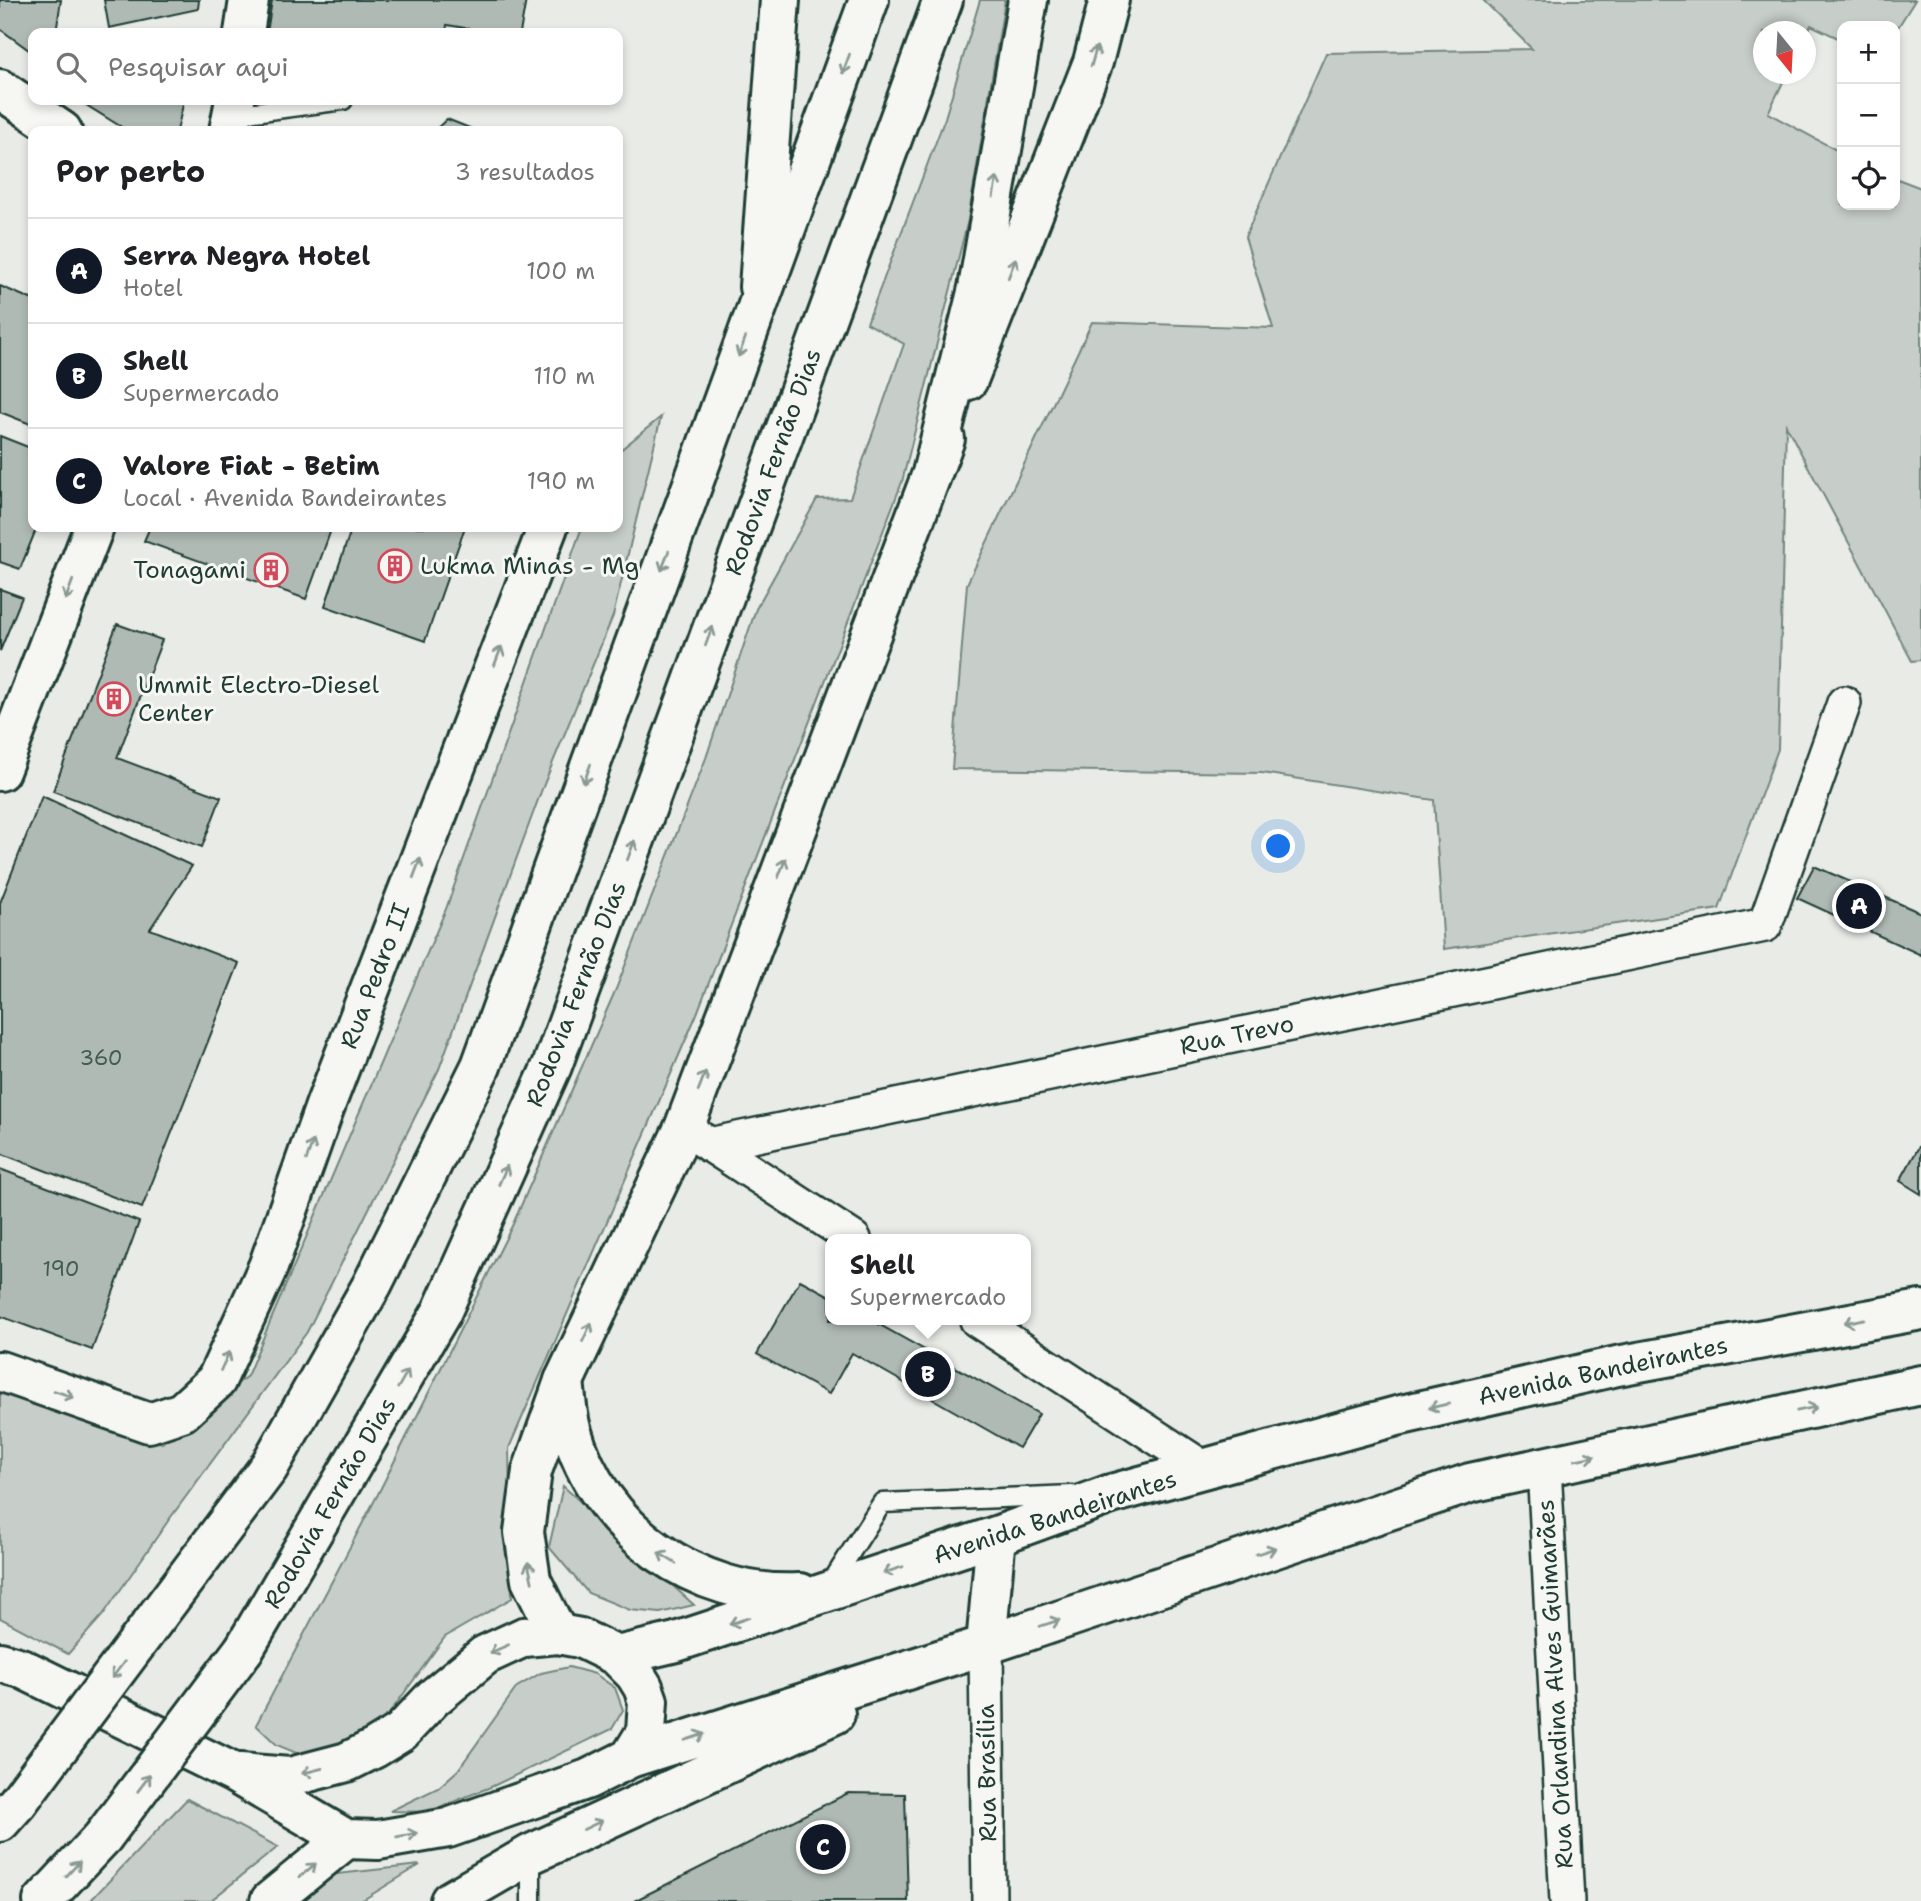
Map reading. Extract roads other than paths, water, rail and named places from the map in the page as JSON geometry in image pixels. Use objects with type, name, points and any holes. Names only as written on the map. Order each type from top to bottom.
[{"type":"main road","points":[[245,28],[249,0]]},
{"type":"main road","points":[[758,303],[780,0]]},
{"type":"main road","points":[[9,1812],[269,1466],[372,1285],[481,1066],[869,0]]},
{"type":"main road","name":"Rodovia Fernão Dias","points":[[43,1901],[103,1838],[244,1649],[441,1313],[552,1066],[943,0]]},
{"type":"main road","points":[[933,468],[978,288],[1028,0]]},
{"type":"main road","points":[[558,1634],[531,1580],[524,1532],[532,1471],[564,1381],[696,1136],[933,468],[1093,62],[1109,0]]},
{"type":"main road","points":[[0,89],[55,126]]},
{"type":"main road","points":[[0,771],[91,532]]},
{"type":"main road","name":"Rua Pedro II","points":[[0,1371],[149,1423],[182,1412],[216,1381],[268,1267],[325,1106],[546,532]]},
{"type":"main road","name":"Avenida Bandeirantes","points":[[617,1656],[676,1642],[996,1536],[1111,1494],[1397,1416],[1617,1366],[1921,1310]]},
{"type":"main road","points":[[564,1381],[570,1428],[587,1472],[613,1512],[647,1545],[687,1571],[732,1587],[779,1594],[826,1591]]},
{"type":"main road","points":[[0,1662],[21,1668],[234,1773],[346,1839],[378,1840],[448,1828],[588,1779],[629,1758],[986,1645],[1470,1483],[1921,1385]]},
{"type":"main road","points":[[986,1645],[996,1536]]},
{"type":"main road","points":[[234,1773],[290,1777],[347,1762],[401,1732],[433,1698],[485,1655],[524,1637],[558,1634],[580,1639],[617,1656],[635,1674],[643,1687],[648,1701],[646,1732],[629,1758]]},
{"type":"main road","points":[[450,1901],[531,1854],[986,1645]]},
{"type":"main road","points":[[270,1901],[346,1839]]},
{"type":"street","name":"Rua Trevo","points":[[696,1136],[1765,925],[1844,703]]},
{"type":"street","points":[[696,1136],[846,1234]]},
{"type":"street","points":[[985,1325],[1205,1469]]},
{"type":"street","name":"Rua Orlandina Alves Guimarães","points":[[1544,1466],[1567,1901]]},
{"type":"street","name":"Rua Brasília","points":[[986,1645],[989,1901]]},
{"type":"street","points":[[474,1901],[531,1854]]},
{"type":"lane","points":[[232,115],[306,105]]},
{"type":"lane","points":[[826,1591],[882,1503],[1111,1494]]},
{"type":"lane","points":[[531,1854],[531,1901]]},
{"type":"place","name":"Lukma Minas - Mg","points":[[395,566]]},
{"type":"place","name":"Tonagami","points":[[271,570]]},
{"type":"place","name":"Ummit Electro-Diesel Center","points":[[114,699]]},
{"type":"place","name":"Serra Negra Hotel","points":[[1859,906]]},
{"type":"place","name":"Shell","points":[[928,1374]]},
{"type":"place","name":"Valore Fiat - Betim","points":[[823,1847]]}]
